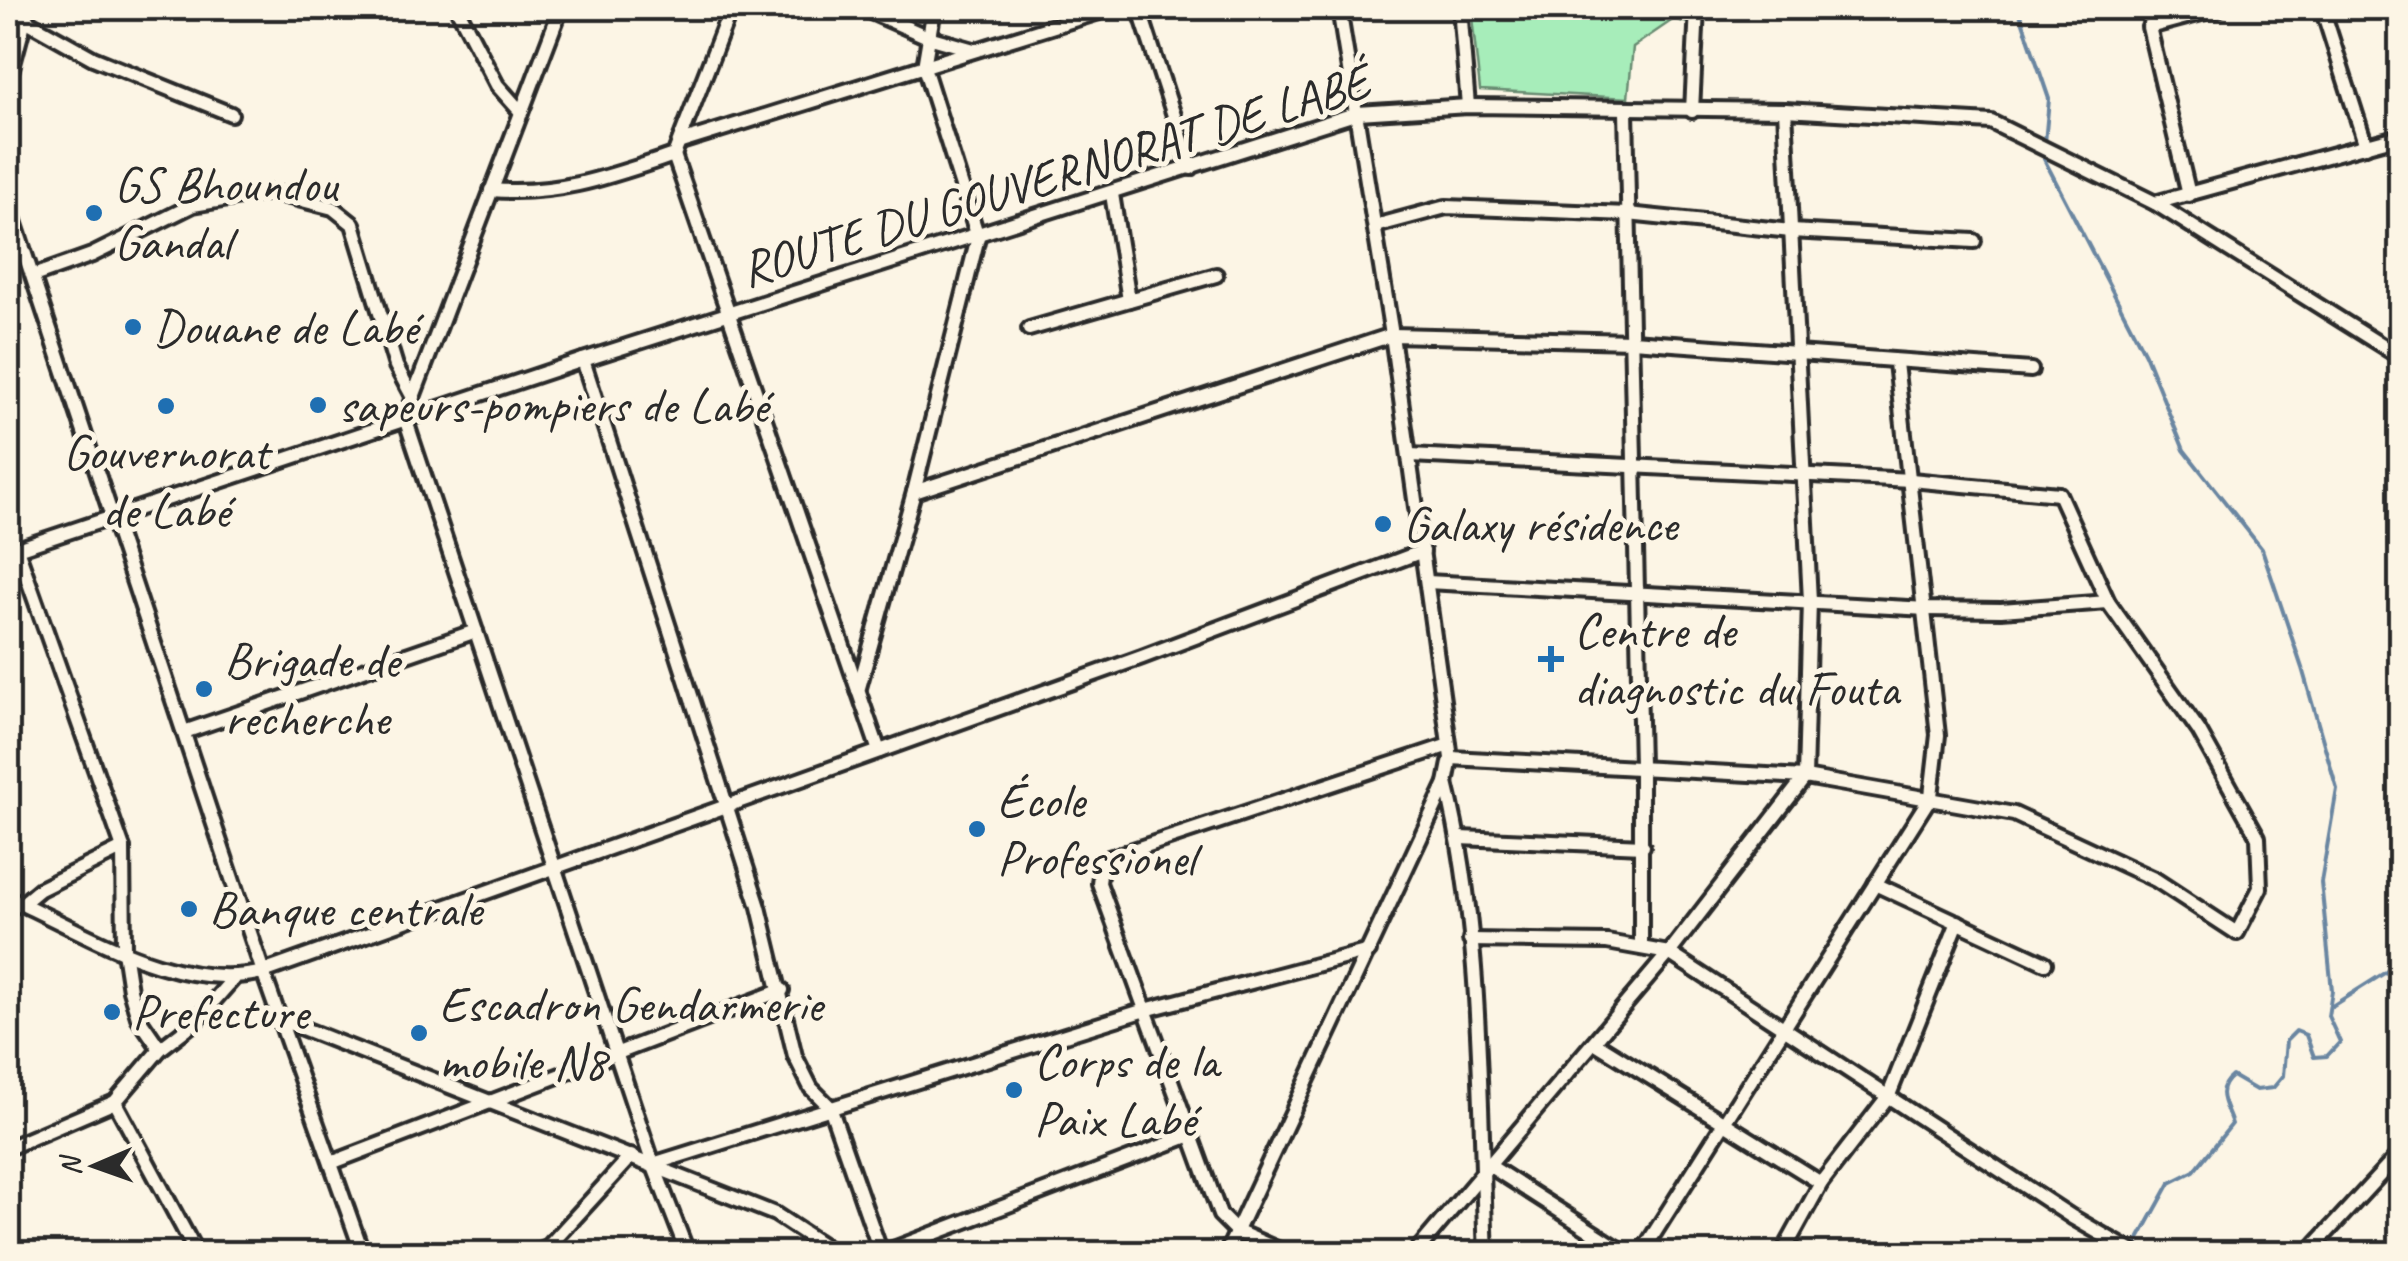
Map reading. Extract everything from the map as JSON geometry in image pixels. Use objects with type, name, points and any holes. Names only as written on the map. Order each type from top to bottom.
[{"type":"street","points":[[456,8],[497,85],[521,112]]},
{"type":"street","points":[[561,8],[405,418],[617,1056],[688,1254]]},
{"type":"street","points":[[732,8],[677,149],[878,751]]},
{"type":"street","points":[[862,8],[976,51]]},
{"type":"street","points":[[858,691],[914,492],[978,236],[924,67],[934,8]]},
{"type":"street","points":[[491,190],[534,194],[579,187],[677,149],[1112,8]]},
{"type":"street","points":[[1140,8],[1192,168]]},
{"type":"street","points":[[1226,1254],[1446,782],[1450,752],[1410,454],[1339,8]]},
{"type":"street","points":[[1460,8],[1468,106]]},
{"type":"street","points":[[1692,111],[1697,8]]},
{"type":"street","points":[[2189,195],[2149,27],[2220,8]]},
{"type":"street","points":[[2322,8],[2366,146]]},
{"type":"street","points":[[8,83],[26,14],[93,58],[231,114]]},
{"type":"street","name":"ROUTE DU GOUVERNORAT DE LABÉ","points":[[12,550],[583,360],[1358,113],[1468,106],[1626,111],[1785,110],[1990,122],[2155,203],[2400,357]]},
{"type":"street","points":[[1414,1254],[1669,953],[1805,778],[1810,601],[1785,110]]},
{"type":"street","points":[[1626,111],[1642,765],[1641,946]]},
{"type":"street","points":[[2155,203],[2400,136]]},
{"type":"street","points":[[33,276],[92,255],[193,205],[271,192],[333,208],[353,224],[396,366],[411,394]]},
{"type":"street","points":[[1112,194],[1129,300]]},
{"type":"street","points":[[8,202],[263,972],[363,1254]]},
{"type":"street","points":[[1375,226],[1446,207],[1628,214],[1791,231],[1974,241]]},
{"type":"street","points":[[1029,329],[1216,274]]},
{"type":"street","points":[[914,492],[1392,335],[1632,342],[2031,370]]},
{"type":"street","points":[[583,360],[782,990],[800,1066],[811,1088],[830,1107],[880,1253],[1191,1135]]},
{"type":"street","points":[[1641,1254],[1931,796],[1938,735],[1927,609],[1896,362]]},
{"type":"street","points":[[1288,1254],[1236,1232],[1220,1215],[1099,883],[1101,868],[1109,858],[1450,752],[1805,778],[1931,796],[2014,814],[2156,880],[2237,933],[2260,888],[2258,837],[2198,731],[2108,602],[2059,494],[1911,480],[1410,454]]},
{"type":"street","points":[[12,550],[123,848],[124,951],[138,1017],[160,1049]]},
{"type":"street","points":[[8,897],[124,951],[184,972],[233,979],[263,972],[1423,552]]},
{"type":"street","points":[[1427,582],[1636,590],[1927,609],[2001,610],[2108,602]]},
{"type":"street","points":[[184,732],[476,631]]},
{"type":"street","points":[[1446,782],[1460,838],[1470,940],[1486,1169],[1486,1254]]},
{"type":"street","points":[[1460,838],[1643,846]]},
{"type":"street","points":[[8,908],[123,848]]},
{"type":"street","points":[[1874,884],[2045,963]]},
{"type":"street","points":[[1782,1254],[1821,1183],[1889,1096],[1958,922]]},
{"type":"street","points":[[1470,940],[1641,946],[1669,953],[2072,1217],[2136,1254]]},
{"type":"street","points":[[654,1164],[1146,1010],[1369,950]]},
{"type":"street","points":[[8,1148],[115,1102],[160,1049],[195,1022],[233,979]]},
{"type":"street","points":[[330,1163],[782,990]]},
{"type":"street","points":[[279,1018],[775,1214],[836,1254]]},
{"type":"street","points":[[1594,1042],[1821,1183]]},
{"type":"street","points":[[115,1102],[197,1254]]},
{"type":"street","points":[[2306,1254],[2400,1153]]},
{"type":"street","points":[[532,1254],[549,1246],[630,1156]]},
{"type":"street","points":[[1486,1169],[1627,1254]]},
{"type":"green space","points":[[1471,8],[1689,8],[1688,23],[1674,19],[1633,47],[1628,98],[1480,90]]},
{"type":"waterway","points":[[2018,8],[2049,99],[2045,143]]},
{"type":"waterway","points":[[2045,152],[2044,159],[2145,354],[2184,450],[2262,549],[2337,789],[2321,882],[2332,991],[2328,1016],[2340,1042],[2327,1056],[2314,1057],[2306,1035],[2296,1031],[2286,1041],[2283,1076],[2273,1088],[2256,1090],[2232,1076],[2226,1082],[2222,1093],[2232,1124],[2194,1171],[2170,1183],[2133,1250]]},
{"type":"waterway","points":[[2332,1006],[2386,972],[2400,956]]},
{"type":"place","name":"GS Bhoundou Gandal","points":[[94,213]]},
{"type":"place","name":"Douane de Labé","points":[[133,327]]},
{"type":"place","name":"sapeurs-pompiers de Labé","points":[[318,405]]},
{"type":"place","name":"Gouvernorat de Labé","points":[[166,406]]},
{"type":"place","name":"Galaxy résidence","points":[[1383,524]]},
{"type":"place","name":"Centre de diagnostic du Fouta","points":[[1551,659]]},
{"type":"place","name":"Brigade de recherche","points":[[204,689]]},
{"type":"place","name":"École Professionel","points":[[977,829]]},
{"type":"place","name":"Banque centrale","points":[[189,909]]},
{"type":"place","name":"Prefecture","points":[[112,1012]]},
{"type":"place","name":"Escadron Gendarmerie mobile N8","points":[[419,1033]]},
{"type":"place","name":"Corps de la Paix Labé","points":[[1014,1090]]}]
